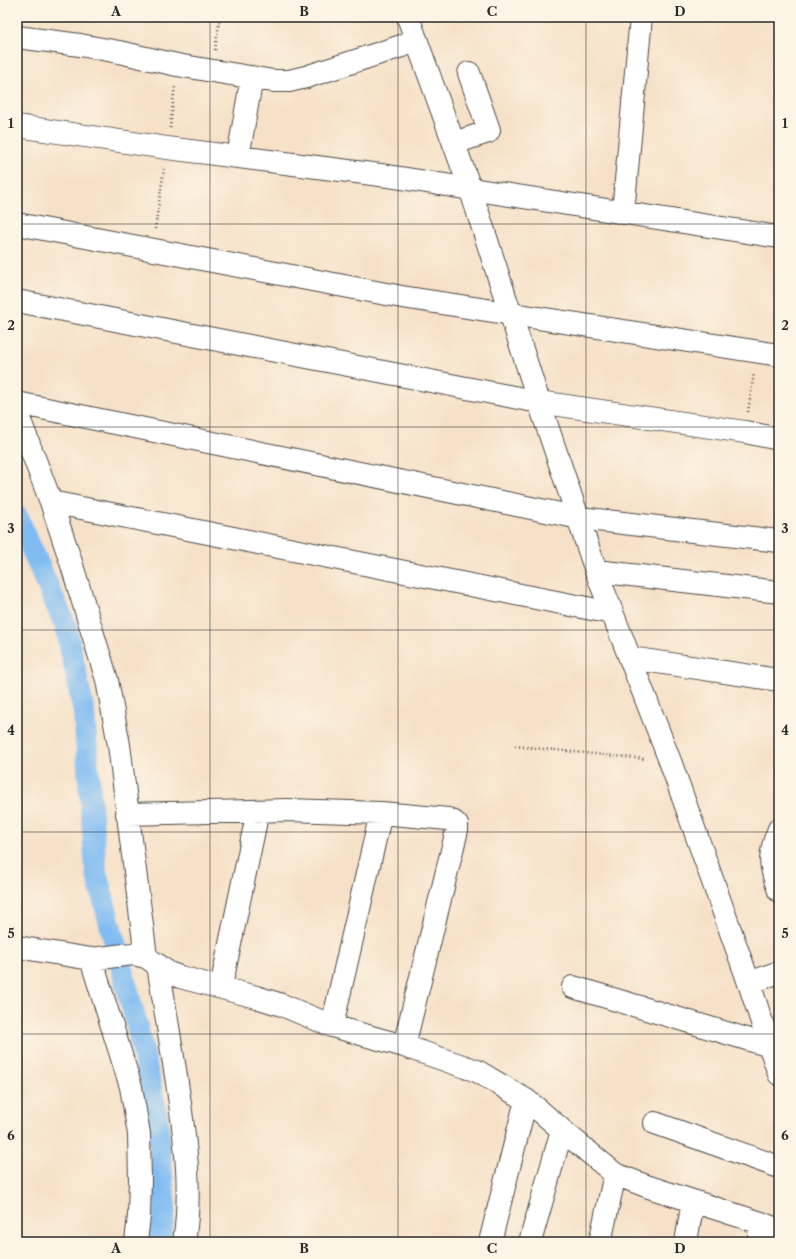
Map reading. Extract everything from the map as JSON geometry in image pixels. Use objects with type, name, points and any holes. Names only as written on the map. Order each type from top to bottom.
[{"type":"street","points":[[408,17],[470,188],[596,570],[670,761],[749,983],[772,1038],[779,1074]]},
{"type":"street","points":[[623,213],[642,17]]},
{"type":"street","points":[[17,37],[80,44],[177,65],[273,81],[295,80],[314,75],[417,41]]},
{"type":"street","points":[[454,143],[488,132],[489,130],[469,73]]},
{"type":"street","points":[[238,157],[252,77]]},
{"type":"street","points":[[17,126],[167,148],[388,176],[779,237]]},
{"type":"street","points":[[17,224],[402,297],[779,355]]},
{"type":"street","points":[[17,301],[540,402],[779,438]]},
{"type":"street","points":[[17,403],[580,518],[779,541]]},
{"type":"street","points":[[17,413],[52,502],[107,680],[119,745],[146,959],[183,1120],[188,1176],[187,1225],[184,1242]]},
{"type":"street","points":[[52,502],[612,613]]},
{"type":"street","points":[[596,570],[779,592]]},
{"type":"street","points":[[630,658],[779,680]]},
{"type":"street","points":[[127,814],[287,810],[380,813],[448,819],[454,822],[457,830],[404,1046]]},
{"type":"street","points":[[221,987],[258,811]]},
{"type":"street","points":[[332,1026],[380,813]]},
{"type":"street","points":[[778,888],[772,874],[770,859],[773,843],[779,829]]},
{"type":"street","points":[[17,947],[98,959],[146,959],[169,973],[180,977],[221,987],[282,1005],[332,1026],[404,1046],[477,1071],[526,1100],[615,1174],[693,1201],[766,1232]]},
{"type":"street","points":[[98,959],[131,1087],[138,1134],[140,1180],[139,1216],[136,1242]]},
{"type":"street","points":[[749,983],[779,972]]},
{"type":"street","points":[[573,987],[772,1038]]},
{"type":"street","points":[[490,1242],[526,1100]]},
{"type":"street","points":[[655,1123],[779,1167]]},
{"type":"street","points":[[530,1242],[562,1130]]},
{"type":"street","points":[[600,1242],[615,1174]]},
{"type":"street","points":[[686,1242],[693,1201]]},
{"type":"path","points":[[212,71],[220,17]]},
{"type":"path","points":[[152,250],[167,148],[177,65]]},
{"type":"path","points":[[745,432],[758,352]]},
{"type":"path","points":[[516,746],[670,761]]},
{"type":"waterway","points":[[17,516],[66,627],[84,713],[96,872],[137,1025],[157,1116],[165,1209],[159,1242]]}]
